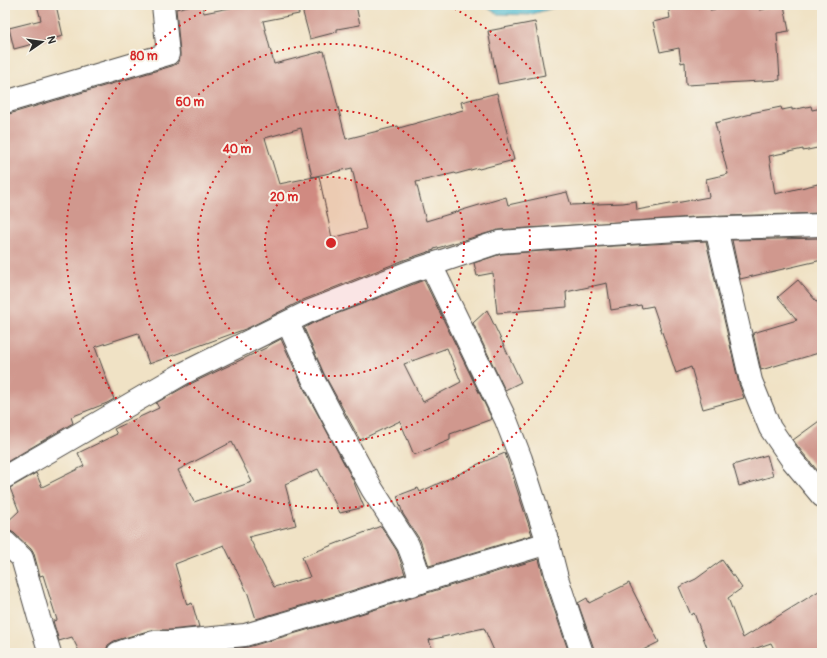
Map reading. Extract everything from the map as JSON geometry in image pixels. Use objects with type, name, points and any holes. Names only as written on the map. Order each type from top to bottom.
[{"type":"street","points":[[5,102],[168,54],[163,5]]},
{"type":"street","points":[[5,477],[182,374],[308,312],[409,272],[498,242],[716,228],[822,225]]},
{"type":"street","points":[[716,228],[751,381],[770,428],[792,460],[822,496]]},
{"type":"street","points":[[431,265],[506,420],[522,459],[548,543],[557,578],[582,653]]},
{"type":"street","points":[[288,322],[313,378],[336,423],[372,489],[408,545],[421,582]]},
{"type":"street","points":[[5,542],[22,558],[50,653]]},
{"type":"street","points":[[118,653],[154,642],[245,636],[548,543]]},
{"type":"water","points":[[487,5],[563,5],[529,15],[497,14],[488,8]]},
{"type":"building","points":[[37,5],[56,5],[63,36],[14,49],[9,28],[41,20]]},
{"type":"building","points":[[192,5],[202,5],[204,13],[245,5],[298,5],[299,14],[263,21],[274,64],[324,51],[346,139],[398,126],[399,128],[463,110],[461,102],[497,93],[514,160],[416,182],[426,221],[506,197],[508,205],[567,192],[571,205],[636,201],[637,210],[709,197],[706,179],[728,174],[715,123],[751,113],[781,107],[782,110],[792,108],[792,110],[811,106],[812,110],[822,108],[822,147],[803,151],[803,149],[769,156],[775,194],[822,183],[822,213],[694,217],[498,230],[434,249],[404,260],[303,300],[248,328],[149,364],[138,333],[95,347],[114,399],[71,417],[73,423],[5,463],[5,114],[178,63],[180,53],[176,9]],"holes":[[[301,128],[312,177],[352,168],[366,229],[332,238],[319,176],[279,184],[265,138]]]},
{"type":"building","points":[[301,5],[356,5],[360,25],[337,29],[337,32],[310,39]]},
{"type":"building","points":[[668,5],[710,5],[710,10],[741,5],[759,5],[760,10],[784,5],[789,31],[777,33],[780,80],[686,85],[685,62],[681,63],[679,48],[660,52],[653,22],[670,18]]},
{"type":"building","points":[[535,22],[545,75],[498,84],[488,31]]},
{"type":"building","points":[[822,238],[822,260],[740,279],[732,240]]},
{"type":"building","points":[[706,241],[739,384],[744,398],[703,409],[691,367],[676,373],[653,306],[642,308],[641,305],[611,310],[607,283],[566,292],[567,307],[497,313],[493,273],[477,276],[474,263],[501,254]]},
{"type":"building","points":[[424,280],[492,419],[450,434],[450,440],[414,455],[400,421],[360,440],[324,374],[304,328],[313,323]],"holes":[[[447,348],[461,382],[423,402],[404,364]]]},
{"type":"building","points":[[798,280],[822,308],[822,352],[761,370],[753,333],[797,320],[778,297]]},
{"type":"building","points":[[487,310],[521,382],[505,390],[473,323]]},
{"type":"building","points":[[281,339],[302,385],[353,480],[364,507],[340,513],[318,469],[285,484],[296,525],[249,537],[274,587],[310,577],[302,557],[381,526],[397,551],[405,574],[256,619],[248,594],[224,545],[175,564],[187,605],[192,603],[199,627],[151,630],[114,641],[108,645],[106,653],[80,653],[72,637],[59,641],[53,621],[57,620],[43,575],[40,576],[34,554],[31,549],[14,533],[5,530],[5,524],[19,511],[10,488],[36,473],[42,487],[84,466],[78,453],[117,434],[114,429],[159,408],[156,403],[188,385]],"holes":[[[232,442],[252,482],[194,502],[178,470]]]},
{"type":"building","points":[[822,419],[822,476],[793,440]]},
{"type":"building","points":[[505,453],[532,535],[429,566],[420,540],[403,514],[397,496],[418,488],[420,492]]},
{"type":"building","points":[[767,455],[773,476],[739,486],[733,465]]},
{"type":"building","points":[[539,559],[545,582],[569,653],[495,653],[484,628],[429,640],[433,653],[224,653],[233,649],[248,647],[348,618]]},
{"type":"building","points":[[722,560],[742,588],[728,598],[743,638],[822,589],[822,653],[776,653],[771,643],[748,651],[749,653],[709,653],[694,613],[691,615],[679,587],[696,579]]},
{"type":"building","points":[[629,583],[659,642],[637,653],[594,653],[594,649],[578,603],[587,598],[589,603]]}]
